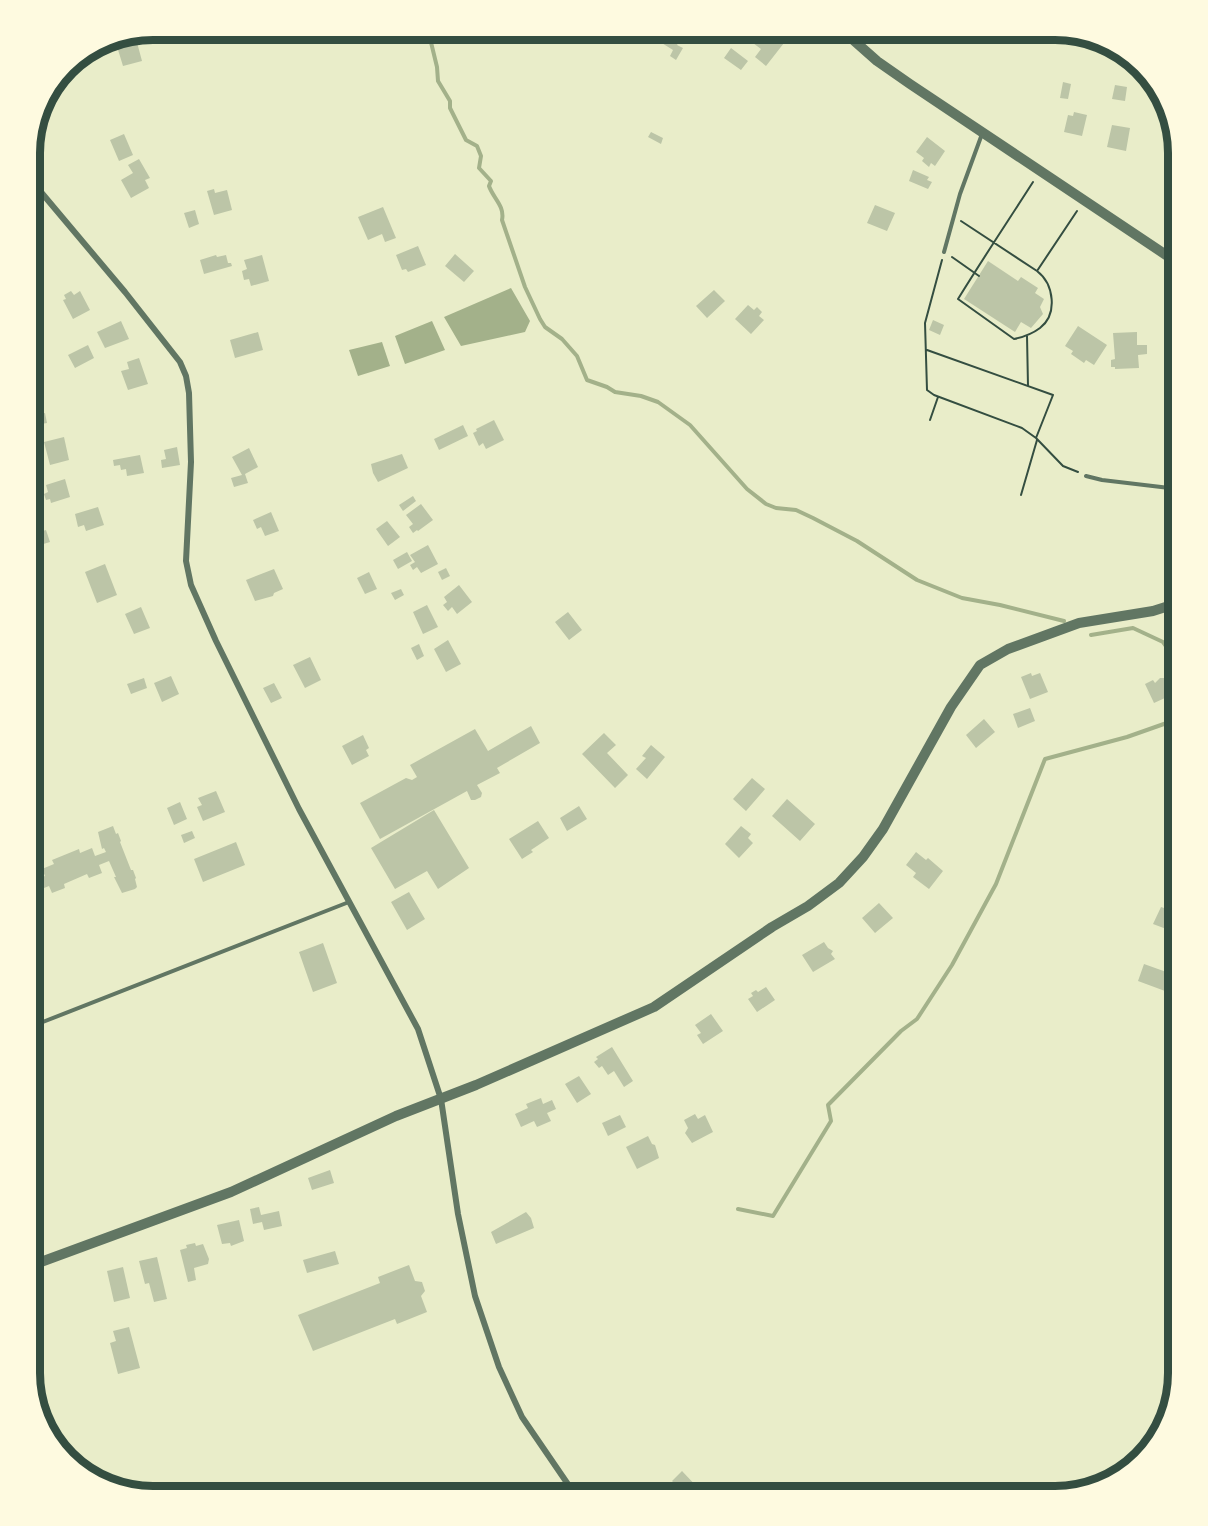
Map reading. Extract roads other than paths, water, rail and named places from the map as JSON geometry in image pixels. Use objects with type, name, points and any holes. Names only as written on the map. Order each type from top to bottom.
[{"type":"street","points":[[854,41],[877,61],[1168,256]]},
{"type":"street","points":[[41,191],[125,292],[180,362],[183,369],[189,393],[191,462],[186,561],[192,585],[216,641],[299,809],[418,1029],[441,1099],[458,1214],[473,1286],[499,1367],[522,1418],[569,1486]]},
{"type":"street","points":[[40,1262],[231,1192],[396,1116],[441,1099],[654,1007],[772,927],[808,906],[839,883],[884,829],[951,707],[980,664],[1008,649],[1079,623],[1153,611],[1168,606]]},
{"type":"lane","points":[[944,252],[982,133]]},
{"type":"lane","points":[[1086,476],[1168,488]]},
{"type":"lane","points":[[40,1023],[350,901]]},
{"type":"waterway","points":[[431,40],[438,81],[450,101],[450,108],[466,140],[477,146],[481,156],[479,168],[491,181],[489,186],[502,210],[502,220],[525,287],[545,327],[562,339],[577,356],[587,380],[615,392],[641,396],[658,402],[690,425],[747,489],[766,504],[776,508],[796,510],[813,518],[857,541],[917,580],[962,598],[1064,621]]},
{"type":"waterway","points":[[1091,635],[1133,628],[1163,642],[1168,649]]},
{"type":"waterway","points":[[738,1209],[773,1216],[831,1121],[828,1105],[901,1031],[917,1019],[952,965],[996,884],[1045,759],[1127,737],[1168,723]]}]
